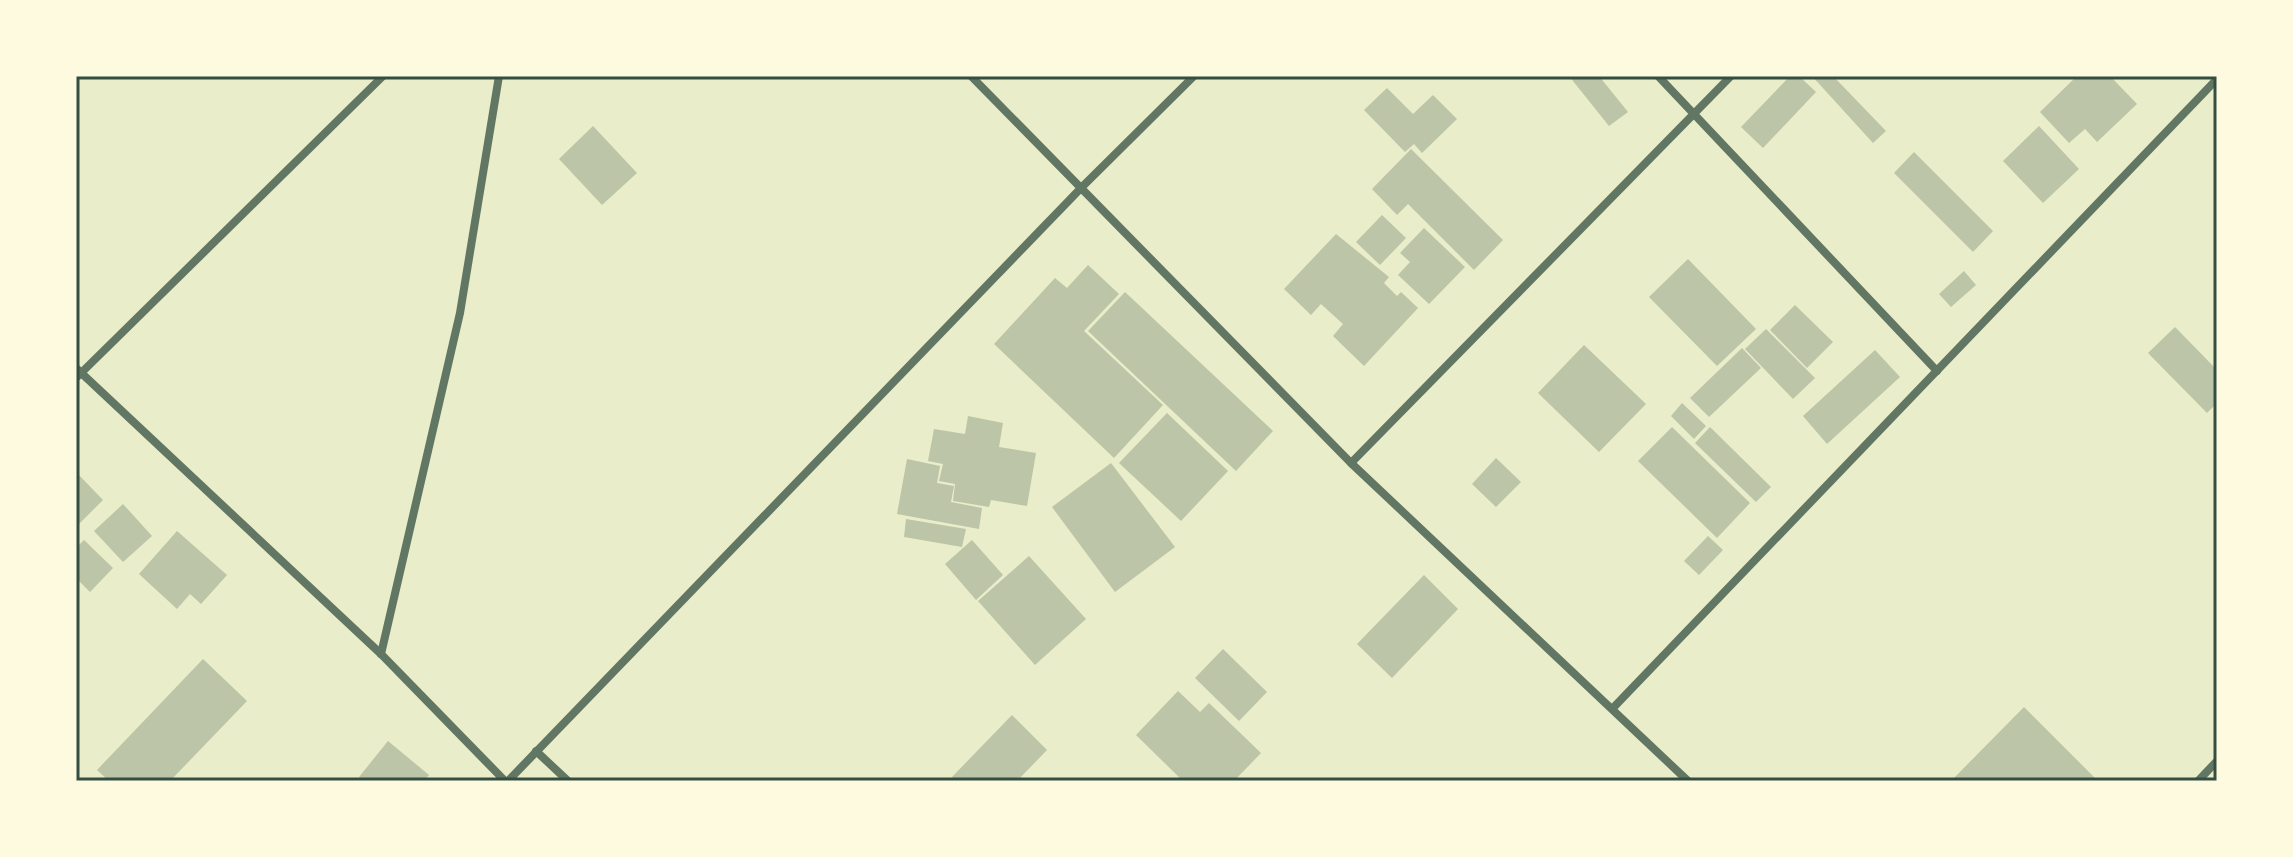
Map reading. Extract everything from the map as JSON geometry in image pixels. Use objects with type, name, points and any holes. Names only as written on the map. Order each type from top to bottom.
[{"type":"street","points":[[383,76],[78,373],[381,654],[506,781],[1083,186],[1194,76]]},
{"type":"street","points":[[381,654],[460,313],[499,76]]},
{"type":"street","points":[[971,76],[1083,186],[1351,463],[1688,781]]},
{"type":"street","points":[[1658,76],[1937,371]]},
{"type":"street","points":[[1351,463],[1731,76]]},
{"type":"street","points":[[1613,708],[2217,79]]},
{"type":"street","points":[[536,751],[568,781]]},
{"type":"street","points":[[2198,781],[2217,761]]},
{"type":"building","points":[[1569,76],[1599,76],[1628,112],[1609,126]]},
{"type":"building","points":[[1790,76],[1799,76],[1816,92],[1763,148],[1741,127]]},
{"type":"building","points":[[1812,76],[1833,76],[1886,131],[1873,143]]},
{"type":"building","points":[[2077,76],[2110,76],[2137,104],[2097,142],[2085,129],[2069,143],[2040,112]]},
{"type":"building","points":[[1387,88],[1413,114],[1433,95],[1457,119],[1422,153],[1414,144],[1405,152],[1364,110]]},
{"type":"building","points":[[593,126],[637,173],[602,205],[559,159]]},
{"type":"building","points":[[2039,126],[2079,169],[2043,203],[2003,161]]},
{"type":"building","points":[[1411,149],[1503,240],[1474,270],[1408,204],[1397,215],[1372,189]]},
{"type":"building","points":[[1914,152],[1993,231],[1973,252],[1894,173]]},
{"type":"building","points":[[1382,215],[1406,238],[1380,265],[1356,242]]},
{"type":"building","points":[[1424,228],[1465,267],[1429,304],[1398,275],[1410,262],[1400,253]]},
{"type":"building","points":[[1336,234],[1389,277],[1384,283],[1397,296],[1401,292],[1418,308],[1364,366],[1333,336],[1343,324],[1321,304],[1311,315],[1284,289]]},
{"type":"building","points":[[1688,259],[1756,329],[1717,366],[1649,297]]},
{"type":"building","points":[[1088,265],[1119,294],[1084,331],[1163,405],[1114,458],[994,344],[1055,278],[1067,288]]},
{"type":"building","points":[[1964,271],[1976,285],[1951,307],[1939,294]]},
{"type":"building","points":[[1125,292],[1273,431],[1236,471],[1088,331]]},
{"type":"building","points":[[1795,305],[1833,342],[1807,368],[1770,330]]},
{"type":"building","points":[[2175,327],[2217,370],[2217,403],[2207,413],[2148,353]]},
{"type":"building","points":[[1766,329],[1815,378],[1793,399],[1745,349]]},
{"type":"building","points":[[1584,345],[1646,404],[1599,452],[1538,393]]},
{"type":"building","points":[[1742,348],[1761,368],[1709,417],[1690,398]]},
{"type":"building","points":[[1875,350],[1900,377],[1827,444],[1803,416]]},
{"type":"building","points":[[1682,403],[1706,426],[1694,439],[1671,416]]},
{"type":"building","points":[[1167,413],[1228,471],[1181,521],[1119,463]]},
{"type":"building","points":[[968,416],[1003,423],[999,447],[1036,453],[1027,506],[991,500],[989,507],[953,501],[955,484],[939,481],[943,464],[928,461],[934,429],[965,434]]},
{"type":"building","points":[[1672,427],[1750,503],[1717,538],[1638,461]]},
{"type":"building","points":[[1710,427],[1771,487],[1756,502],[1695,443]]},
{"type":"building","points":[[1496,458],[1521,482],[1496,507],[1472,484]]},
{"type":"building","points":[[907,459],[940,466],[937,483],[954,486],[951,502],[982,508],[979,529],[897,514]]},
{"type":"building","points":[[1111,463],[1175,547],[1115,592],[1052,507]]},
{"type":"building","points":[[76,472],[103,500],[76,527]]},
{"type":"building","points":[[123,504],[152,536],[123,562],[94,531]]},
{"type":"building","points":[[906,519],[966,529],[962,547],[904,537]]},
{"type":"building","points":[[177,531],[227,575],[201,604],[190,594],[177,609],[139,574]]},
{"type":"building","points":[[1708,536],[1723,550],[1699,575],[1684,561]]},
{"type":"building","points":[[84,540],[113,568],[90,592],[76,578],[76,548]]},
{"type":"building","points":[[972,540],[1003,575],[976,600],[945,564]]},
{"type":"building","points":[[1029,556],[1086,619],[1035,665],[978,601]]},
{"type":"building","points":[[1424,575],[1458,609],[1392,678],[1357,644]]},
{"type":"building","points":[[1223,649],[1267,692],[1239,721],[1195,678]]},
{"type":"building","points":[[203,659],[247,701],[170,781],[109,781],[97,770]]},
{"type":"building","points":[[1178,691],[1200,712],[1209,703],[1261,753],[1234,781],[1183,781],[1136,735]]},
{"type":"building","points":[[2024,707],[2098,781],[1951,781]]},
{"type":"building","points":[[1012,715],[1047,750],[1017,781],[956,781],[952,777]]},
{"type":"building","points":[[388,741],[429,775],[424,781],[364,781],[359,777]]}]
